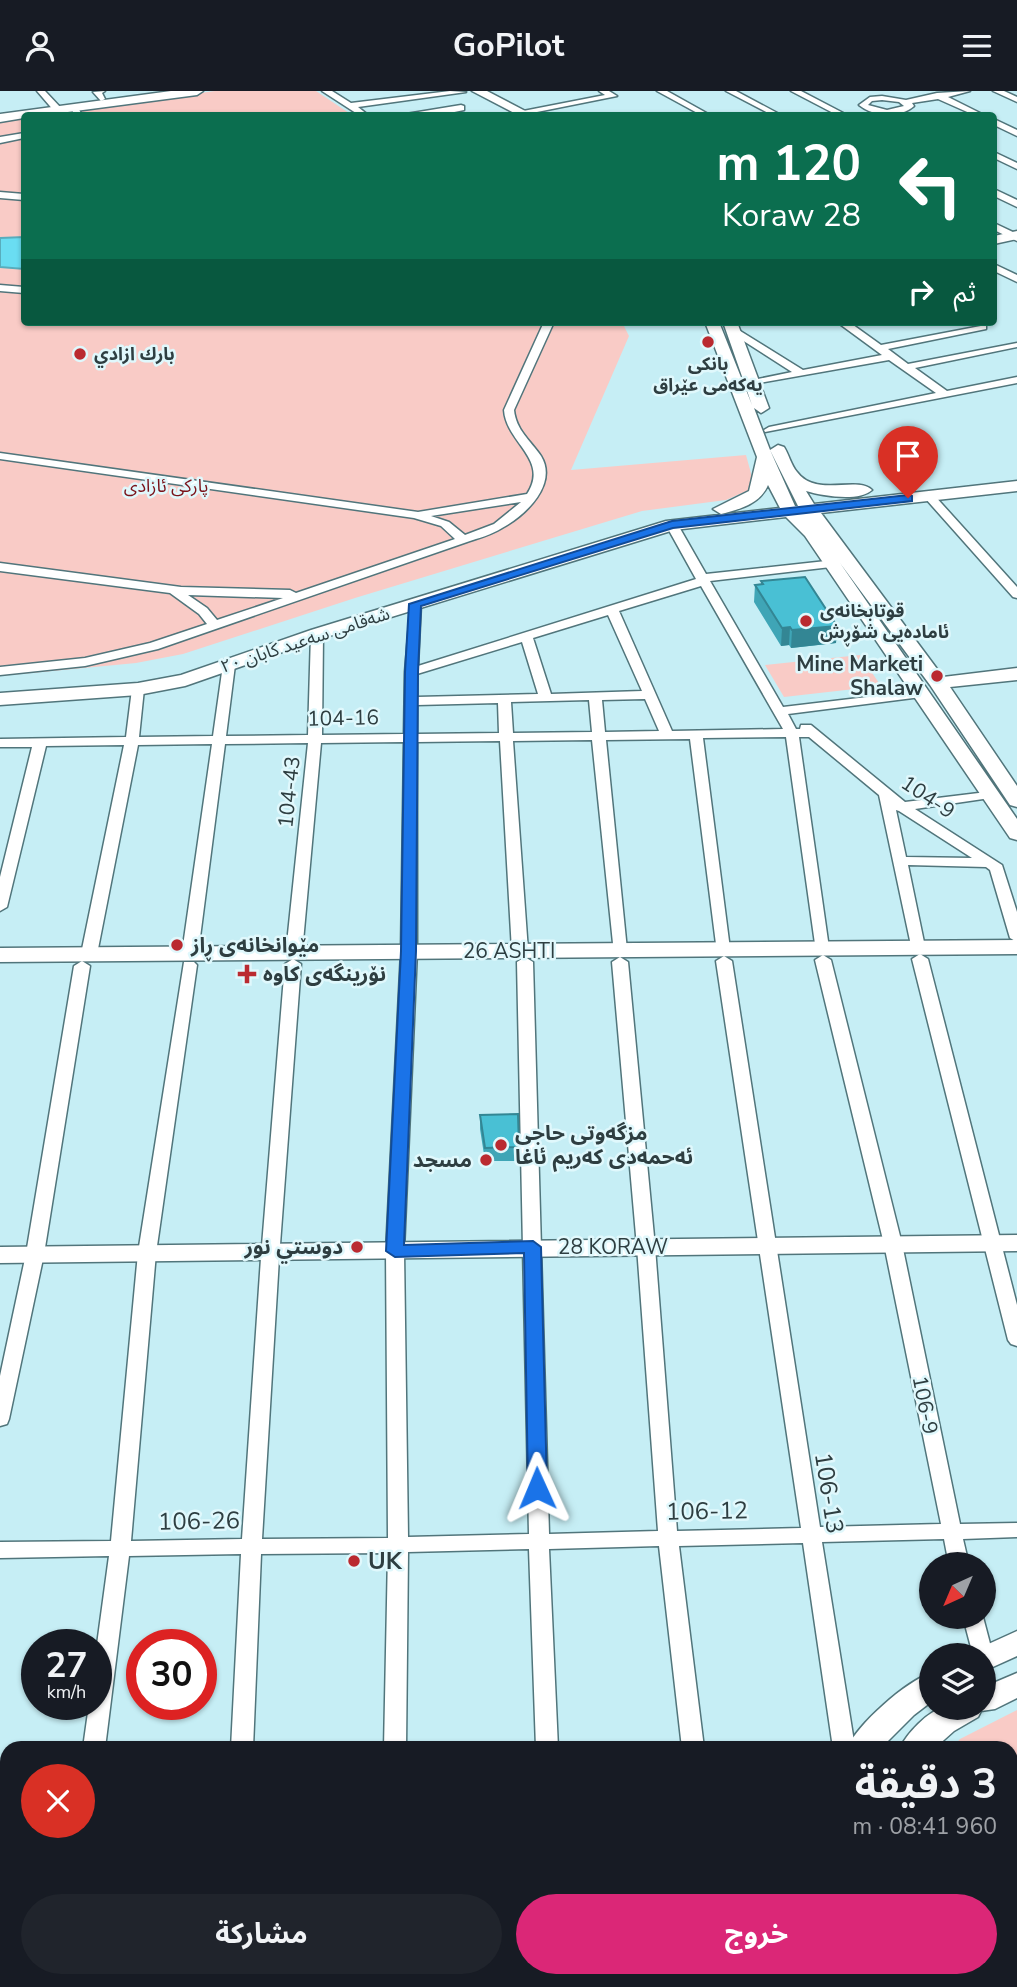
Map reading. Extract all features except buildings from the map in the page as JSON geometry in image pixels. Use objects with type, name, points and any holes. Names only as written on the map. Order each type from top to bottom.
[{"type":"main road","points":[[28,112],[56,108],[101,95],[161,91]]},
{"type":"main road","points":[[56,108],[76,112],[197,91]]},
{"type":"main road","points":[[462,91],[500,112]]},
{"type":"main road","points":[[478,91],[521,112]]},
{"type":"main road","points":[[0,116],[21,113]]},
{"type":"main road","points":[[997,239],[1016,236]]},
{"type":"main road","points":[[714,326],[763,453],[811,533],[1017,834]]},
{"type":"main road","points":[[733,326],[769,430],[788,473],[797,507],[833,538]]},
{"type":"main road","points":[[708,516],[748,500],[757,493],[761,485],[763,453]]},
{"type":"main road","points":[[788,473],[802,485],[825,491],[1017,484]]},
{"type":"main road","points":[[797,507],[846,506],[1017,484]]},
{"type":"main road","points":[[797,507],[895,490]]},
{"type":"main road","points":[[846,506],[824,513],[824,520],[833,538],[941,688],[1017,801]]},
{"type":"main road","name":"شەقامی سەعید کابان ٢٠","points":[[0,686],[159,673],[285,630],[649,522],[797,507]]},
{"type":"main road","points":[[708,516],[778,519],[811,533]]},
{"type":"main road","name":"شەقامی سەعید کابان ٢٠","points":[[0,699],[138,689],[185,680],[415,604],[708,516]]},
{"type":"main road","points":[[941,688],[1017,674]]},
{"type":"main road","points":[[941,688],[1017,683]]},
{"type":"main road","name":"26 ASHTI","points":[[0,966],[86,960],[918,953],[1017,947]]},
{"type":"main road","name":"26 ASHTI","points":[[918,953],[1017,959]]},
{"type":"main road","name":"26 ASHTI","points":[[0,955],[86,960]]},
{"type":"main road","name":"28 KORAW","points":[[0,1255],[1017,1243]]},
{"type":"main road","points":[[996,1652],[1017,1643]]},
{"type":"main road","points":[[996,1695],[1017,1685]]},
{"type":"main road","points":[[869,1741],[903,1706],[919,1694]]},
{"type":"main road","points":[[923,1741],[948,1720]]},
{"type":"street","points":[[41,91],[56,108]]},
{"type":"street","points":[[326,91],[359,112]]},
{"type":"street","points":[[348,106],[462,91]]},
{"type":"street","points":[[535,112],[613,96],[603,91]]},
{"type":"street","points":[[661,91],[700,112]]},
{"type":"street","points":[[730,91],[770,112]]},
{"type":"street","points":[[795,91],[848,112]]},
{"type":"street","points":[[861,91],[904,106],[909,112]]},
{"type":"street","points":[[928,91],[974,112]]},
{"type":"street","points":[[888,112],[939,96],[966,91]]},
{"type":"street","points":[[997,91],[1017,100]]},
{"type":"street","points":[[851,112],[876,98]]},
{"type":"street","points":[[442,112],[461,108]]},
{"type":"street","points":[[997,123],[1017,133]]},
{"type":"street","points":[[0,140],[21,136]]},
{"type":"street","points":[[997,156],[1017,166]]},
{"type":"street","points":[[997,194],[1017,204]]},
{"type":"street","points":[[0,195],[21,197]]},
{"type":"street","points":[[997,227],[1016,236]]},
{"type":"street","points":[[997,269],[1017,279]]},
{"type":"street","points":[[0,288],[21,290]]},
{"type":"street","points":[[0,671],[114,657],[463,540],[509,519],[531,497],[538,484],[540,463],[513,429],[509,410],[546,326]]},
{"type":"street","points":[[734,326],[802,374]]},
{"type":"street","points":[[848,326],[946,395]]},
{"type":"street","points":[[880,348],[973,326]]},
{"type":"street","points":[[979,326],[1006,341]]},
{"type":"street","points":[[907,367],[1006,341]]},
{"type":"street","points":[[752,383],[891,356]]},
{"type":"street","points":[[769,430],[1017,380]]},
{"type":"street","points":[[0,456],[416,515],[445,524],[463,540]]},
{"type":"street","points":[[929,496],[1017,594]]},
{"type":"street","points":[[416,515],[531,497]]},
{"type":"street","name":"106-9","points":[[672,525],[791,730],[822,954],[893,1244],[956,1552]]},
{"type":"street","points":[[411,672],[702,580],[831,563]]},
{"type":"street","points":[[0,567],[170,588],[243,594],[309,593]]},
{"type":"street","points":[[170,588],[203,611],[214,625]]},
{"type":"street","points":[[395,1741],[398,1545],[395,1251],[408,957],[411,672],[415,604]]},
{"type":"street","points":[[612,609],[668,736]]},
{"type":"street","name":"104-43","points":[[242,1741],[250,1547],[269,1252],[315,740],[317,635]]},
{"type":"street","points":[[526,636],[546,698]]},
{"type":"street","points":[[95,1741],[120,1549],[147,1253],[229,665]]},
{"type":"street","points":[[0,1419],[34,1254],[86,960],[132,741],[138,689]]},
{"type":"street","points":[[781,711],[920,692]]},
{"type":"street","points":[[412,701],[651,695]]},
{"type":"street","points":[[595,697],[646,1247],[668,1539],[692,1741]]},
{"type":"street","points":[[504,699],[522,956],[547,1741]]},
{"type":"street","name":"104-9","points":[[781,711],[813,733],[892,803],[992,863]]},
{"type":"street","name":"104-16","points":[[0,743],[668,736],[791,730],[813,733]]},
{"type":"street","name":"106-13","points":[[696,735],[723,955],[843,1741]]},
{"type":"street","points":[[0,907],[40,743]]},
{"type":"street","points":[[990,794],[892,803],[918,953],[1017,1340]]},
{"type":"street","points":[[901,861],[992,863],[997,868],[1017,938]]},
{"type":"street","name":"106-12","points":[[398,1545],[1017,1531]]},
{"type":"street","name":"106-26","points":[[0,1550],[398,1545]]},
{"type":"green space","points":[[215,91],[316,91],[348,112],[59,112]]},
{"type":"green space","name":"پارکی ئازادی","points":[[21,118],[21,326],[624,326],[629,336],[571,470],[746,455],[752,477],[749,490],[726,500],[642,511],[355,598],[183,654],[136,663],[0,676],[0,121]]},
{"type":"green space","points":[[860,655],[881,686],[784,697],[765,665]]},
{"type":"green space","points":[[1017,1710],[1017,1741],[958,1741]]},
{"type":"water","points":[[21,237],[21,269],[0,267],[0,238]]},
{"type":"place","name":"بانکی یەکەمی عێراق","points":[[708,342]]},
{"type":"place","name":"بارك ازادي","points":[[80,354]]},
{"type":"place","name":"قوتابخانەی ئامادەیی شۆڕش","points":[[806,621]]},
{"type":"place","name":"Mine Marketi Shalaw","points":[[937,676]]},
{"type":"place","name":"مێوانخانەی ڕاز","points":[[177,945]]},
{"type":"place","name":"نۆرینگەی کاوە","points":[[247,974]]},
{"type":"place","name":"مزگەوتی حاجی ئەحمەدی کەریم ئاغا","points":[[501,1145]]},
{"type":"place","name":"مسجد","points":[[486,1160]]},
{"type":"place","name":"دوستي نور","points":[[357,1247]]},
{"type":"place","name":"UK","points":[[354,1561]]},
{"type":"route","points":[[537,1488],[533,1247],[395,1251],[409,951],[411,672],[415,604],[672,525],[908,498]]}]
